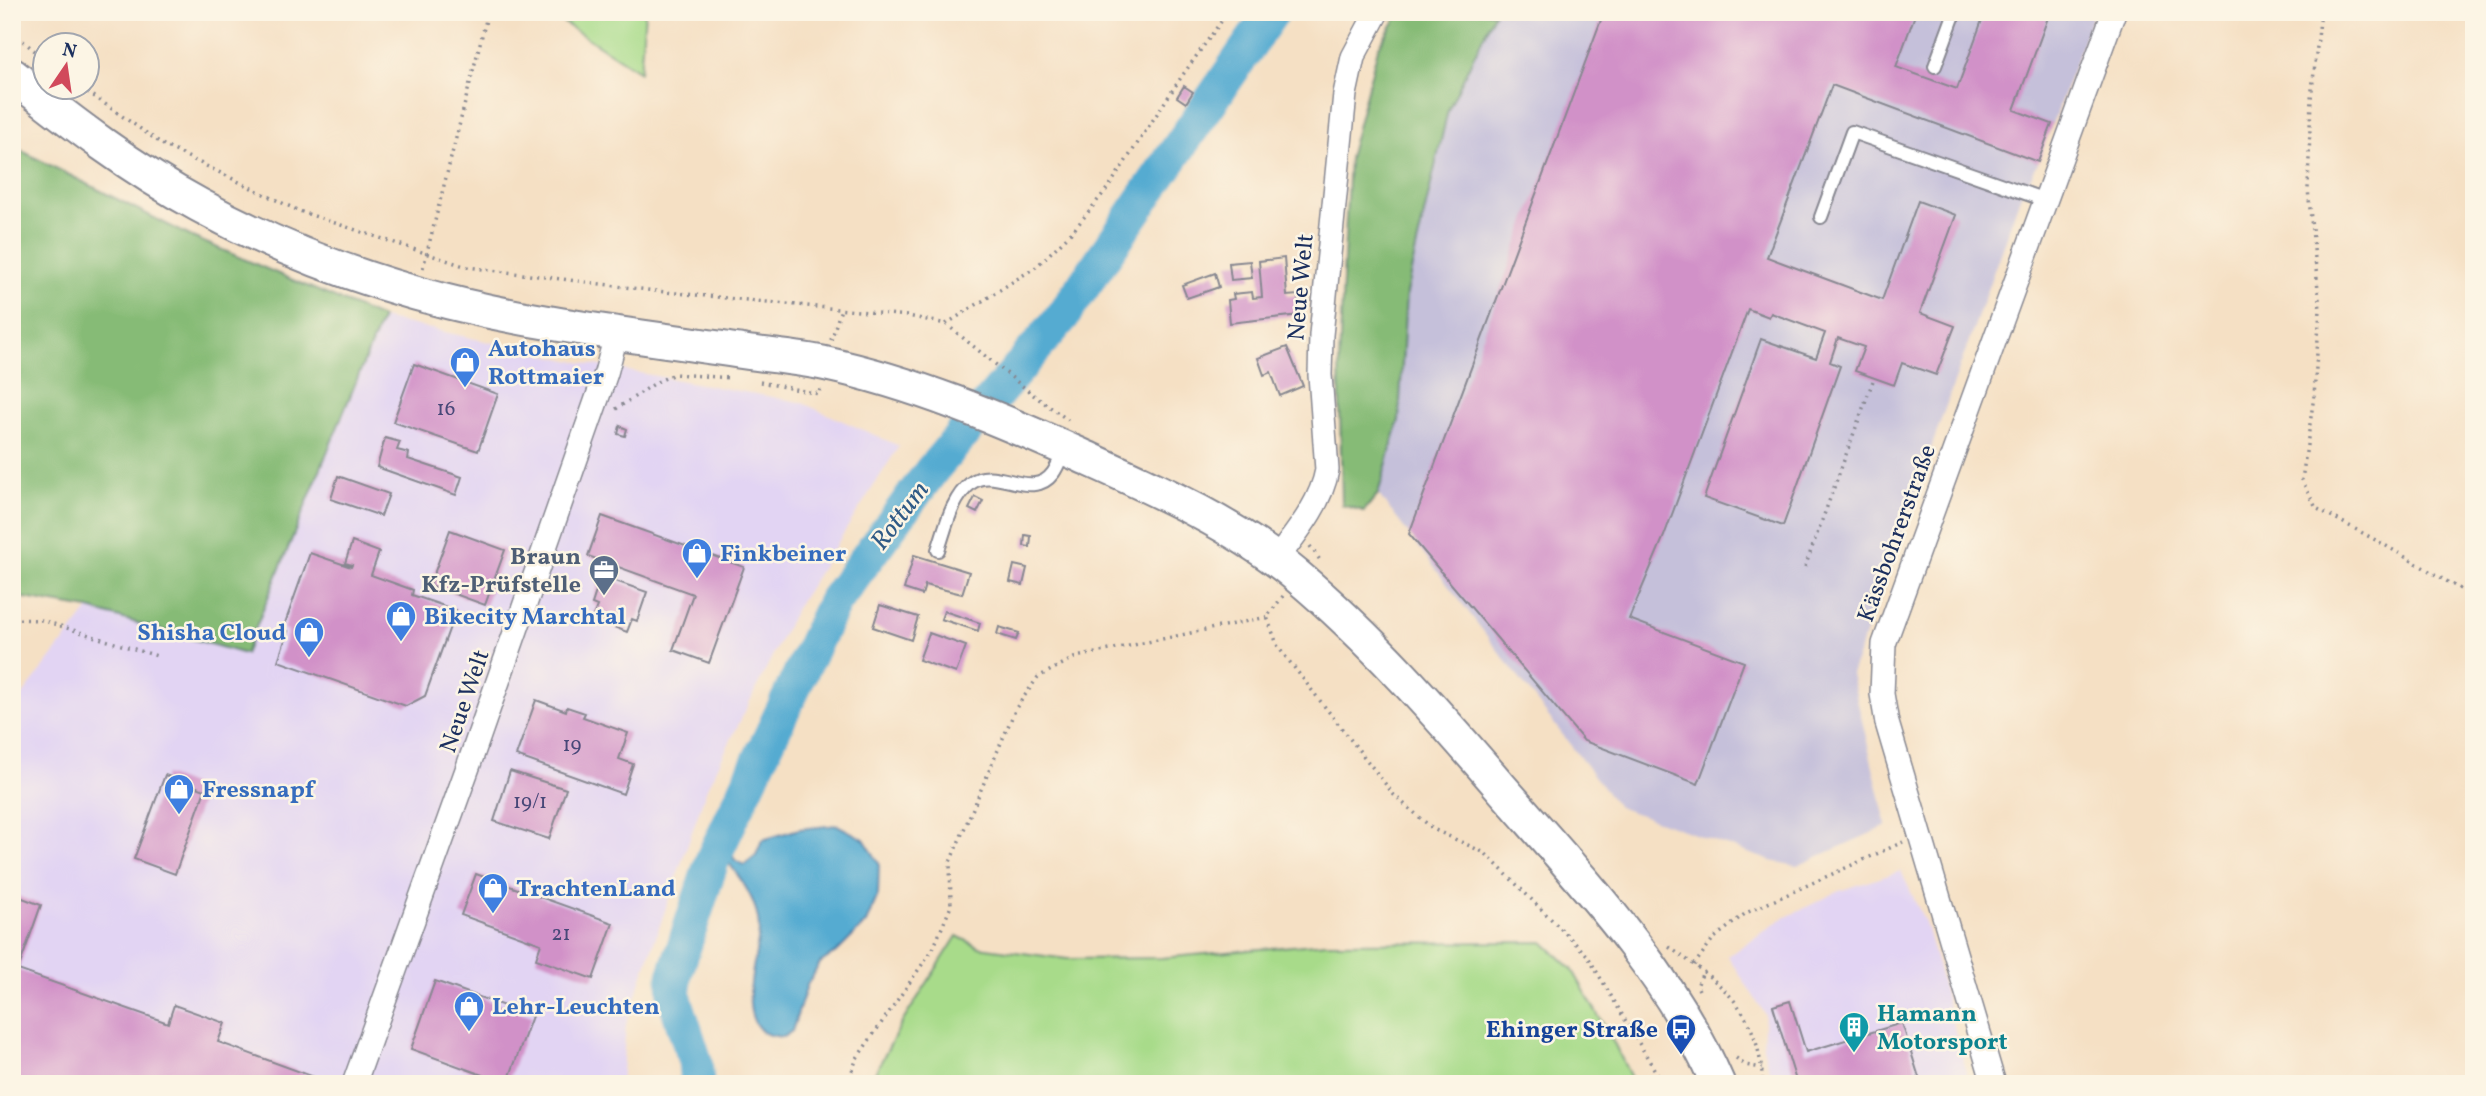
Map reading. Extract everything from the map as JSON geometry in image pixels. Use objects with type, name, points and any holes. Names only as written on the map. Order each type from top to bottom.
[{"type":"main road","points":[[12,75],[74,124],[196,204],[250,232],[310,258],[371,280],[450,302],[547,323],[826,364],[890,381],[1020,429],[1161,491],[1287,569],[1351,624],[1422,696],[1605,909],[1669,995],[1718,1084]]},
{"type":"street","name":"Neue Welt","points":[[1287,569],[1325,483],[1327,470],[1321,388],[1321,335],[1345,94],[1353,57],[1377,12]]},
{"type":"street","name":"Kässbohrerstraße","points":[[1994,1084],[1887,723],[1882,694],[1884,644],[2114,12]]},
{"type":"street","name":"Neue Welt","points":[[354,1084],[595,405],[617,332]]},
{"type":"lane","points":[[1935,66],[1955,12]]},
{"type":"lane","points":[[1821,217],[1852,132],[2045,200]]},
{"type":"lane","points":[[938,551],[953,506],[972,482],[981,478],[993,478],[1029,485],[1042,483],[1053,474],[1065,449]]},
{"type":"path","points":[[425,254],[488,12]]},
{"type":"path","points":[[946,324],[1036,267],[1073,231],[1110,185],[1228,12]]},
{"type":"path","points":[[2321,12],[2311,99],[2308,189],[2320,309],[2314,396],[2302,481],[2316,508],[2474,597]]},
{"type":"path","points":[[12,32],[32,48]]},
{"type":"path","points":[[102,102],[164,146],[299,211],[425,254],[467,267],[656,291],[908,316],[946,324],[1032,394]]},
{"type":"path","points":[[759,382],[819,394],[833,331],[841,309]]},
{"type":"path","points":[[595,405],[612,411],[674,374],[733,379]]},
{"type":"path","points":[[1805,567],[1874,378]]},
{"type":"path","points":[[1287,569],[1267,617],[1278,647],[1394,795],[1433,829],[1485,853],[1587,956],[1663,1084]]},
{"type":"path","points":[[847,1084],[857,1058],[933,949],[951,906],[950,862],[1016,708],[1038,677],[1076,657],[1267,617]]},
{"type":"path","points":[[12,619],[41,620],[160,657]]},
{"type":"path","points":[[1694,965],[1713,939],[1746,913],[1879,851],[1919,836]]},
{"type":"shaded area","points":[[1495,12],[2094,12],[2037,165],[2020,197],[1851,674],[1887,826],[1797,866],[1771,861],[1618,807],[1378,494],[1399,420],[1406,293],[1448,110]]},
{"type":"shaded area","points":[[382,318],[573,361],[800,402],[899,446],[795,610],[707,788],[626,1024],[621,1084],[12,1084],[12,709],[89,609],[245,653]]},
{"type":"shaded area","name":"Hamann Motorsport","points":[[1901,871],[1925,922],[1970,1084],[1773,1084],[1763,1047],[1765,1014],[1728,956],[1780,920],[1839,891]]},
{"type":"green space","points":[[547,12],[645,12],[640,72]]},
{"type":"green space","points":[[1400,12],[1495,12],[1448,110],[1406,293],[1399,420],[1378,494],[1364,511],[1342,505],[1339,361],[1349,158],[1378,48]]},
{"type":"green space","points":[[12,146],[192,237],[382,318],[245,654],[89,609],[12,596]]},
{"type":"green space","points":[[957,936],[979,947],[1067,959],[1161,958],[1326,943],[1543,942],[1572,969],[1634,1084],[869,1084],[903,1021]]},
{"type":"water","points":[[837,825],[864,839],[879,863],[878,895],[866,923],[838,951],[820,963],[807,985],[792,1031],[783,1037],[769,1035],[757,1026],[750,1000],[759,928],[755,906],[744,885],[717,848],[722,837],[735,860],[744,865],[756,855],[762,840],[799,829]]},
{"type":"building","points":[[1604,12],[1916,12],[1896,67],[1957,89],[1985,12],[2050,12],[2014,110],[2052,124],[2038,162],[1832,85],[1767,257],[1882,300],[1918,201],[1956,215],[1920,313],[1955,326],[1936,375],[1902,363],[1894,385],[1855,371],[1864,347],[1838,338],[1830,362],[1840,366],[1783,526],[1704,498],[1761,339],[1816,358],[1825,333],[1771,313],[1769,317],[1748,309],[1664,536],[1629,619],[1744,662],[1698,784],[1584,741],[1409,534]]},
{"type":"building","points":[[1184,86],[1193,92],[1186,103],[1177,97]]},
{"type":"building","points":[[1284,258],[1287,296],[1298,295],[1300,315],[1230,323],[1228,300],[1234,299],[1233,294],[1252,292],[1253,298],[1262,297],[1259,261]]},
{"type":"building","points":[[1250,261],[1252,278],[1231,280],[1229,263]]},
{"type":"building","points":[[1215,273],[1219,287],[1187,298],[1182,285]]},
{"type":"building","points":[[1287,347],[1303,386],[1280,396],[1271,372],[1264,375],[1258,358]]},
{"type":"building","points":[[414,364],[498,394],[478,451],[393,422]]},
{"type":"building","points":[[620,426],[627,429],[625,436],[618,434]]},
{"type":"building","points":[[385,438],[400,442],[397,450],[409,453],[408,459],[462,477],[456,495],[377,467]]},
{"type":"building","points":[[338,476],[389,494],[381,516],[331,499]]},
{"type":"building","points":[[975,497],[983,501],[977,513],[969,509]]},
{"type":"building","name":"Finkbeiner","points":[[602,516],[744,567],[709,663],[673,650],[693,594],[588,556]]},
{"type":"building","points":[[450,530],[505,550],[485,605],[430,585]]},
{"type":"building","points":[[1025,535],[1031,536],[1030,547],[1024,546]]},
{"type":"building","points":[[352,542],[379,552],[371,575],[413,590],[412,595],[456,610],[425,696],[406,706],[278,661],[288,631],[283,629],[310,553],[351,567],[352,565],[345,563]]},
{"type":"building","points":[[914,555],[969,572],[962,594],[925,585],[922,595],[904,589]]},
{"type":"building","points":[[1014,565],[1027,568],[1023,585],[1010,582]]},
{"type":"building","points":[[601,576],[647,592],[637,621],[632,619],[627,632],[592,619],[597,606],[592,604]]},
{"type":"building","points":[[880,605],[918,617],[911,640],[873,627]]},
{"type":"building","points":[[944,611],[980,623],[978,631],[941,619]]},
{"type":"building","points":[[999,627],[1019,633],[1016,640],[997,634]]},
{"type":"building","points":[[929,633],[966,646],[956,673],[919,660]]},
{"type":"building","points":[[536,700],[566,711],[567,707],[585,713],[583,717],[628,733],[619,759],[633,764],[623,794],[516,756]]},
{"type":"building","points":[[510,771],[566,789],[549,839],[494,821]]},
{"type":"building","points":[[165,775],[205,790],[175,874],[134,859]]},
{"type":"building","points":[[476,874],[613,923],[593,979],[536,959],[541,944],[461,915]]},
{"type":"building","points":[[12,894],[41,905],[18,970],[168,1023],[174,1005],[225,1023],[218,1042],[317,1078],[315,1084],[12,1084]]},
{"type":"building","points":[[435,981],[532,1016],[507,1084],[411,1049]]},
{"type":"building","name":"Hamann Motorsport","points":[[1790,1001],[1806,1052],[1902,1023],[1921,1084],[1797,1084],[1773,1006]]},
{"type":"waterway","name":"Rottum","points":[[697,1084],[695,1061],[675,999],[674,977],[713,858],[834,602],[932,470],[1062,317],[1272,12]]},
{"type":"place","name":"Autohaus Rottmaier","points":[[465,389]]},
{"type":"place","name":"Finkbeiner","points":[[697,580]]},
{"type":"place","name":"Braun Kfz-Prüfstelle","points":[[604,597]]},
{"type":"place","name":"Bikecity Marchtal","points":[[401,643]]},
{"type":"place","name":"Shisha Cloud","points":[[309,659]]},
{"type":"place","name":"Fressnapf","points":[[179,816]]},
{"type":"place","name":"TrachtenLand","points":[[493,915]]},
{"type":"place","name":"Lehr-Leuchten","points":[[469,1033]]},
{"type":"place","name":"Hamann Motorsport","points":[[1854,1054]]},
{"type":"place","name":"Ehinger Straße","points":[[1681,1056]]}]
